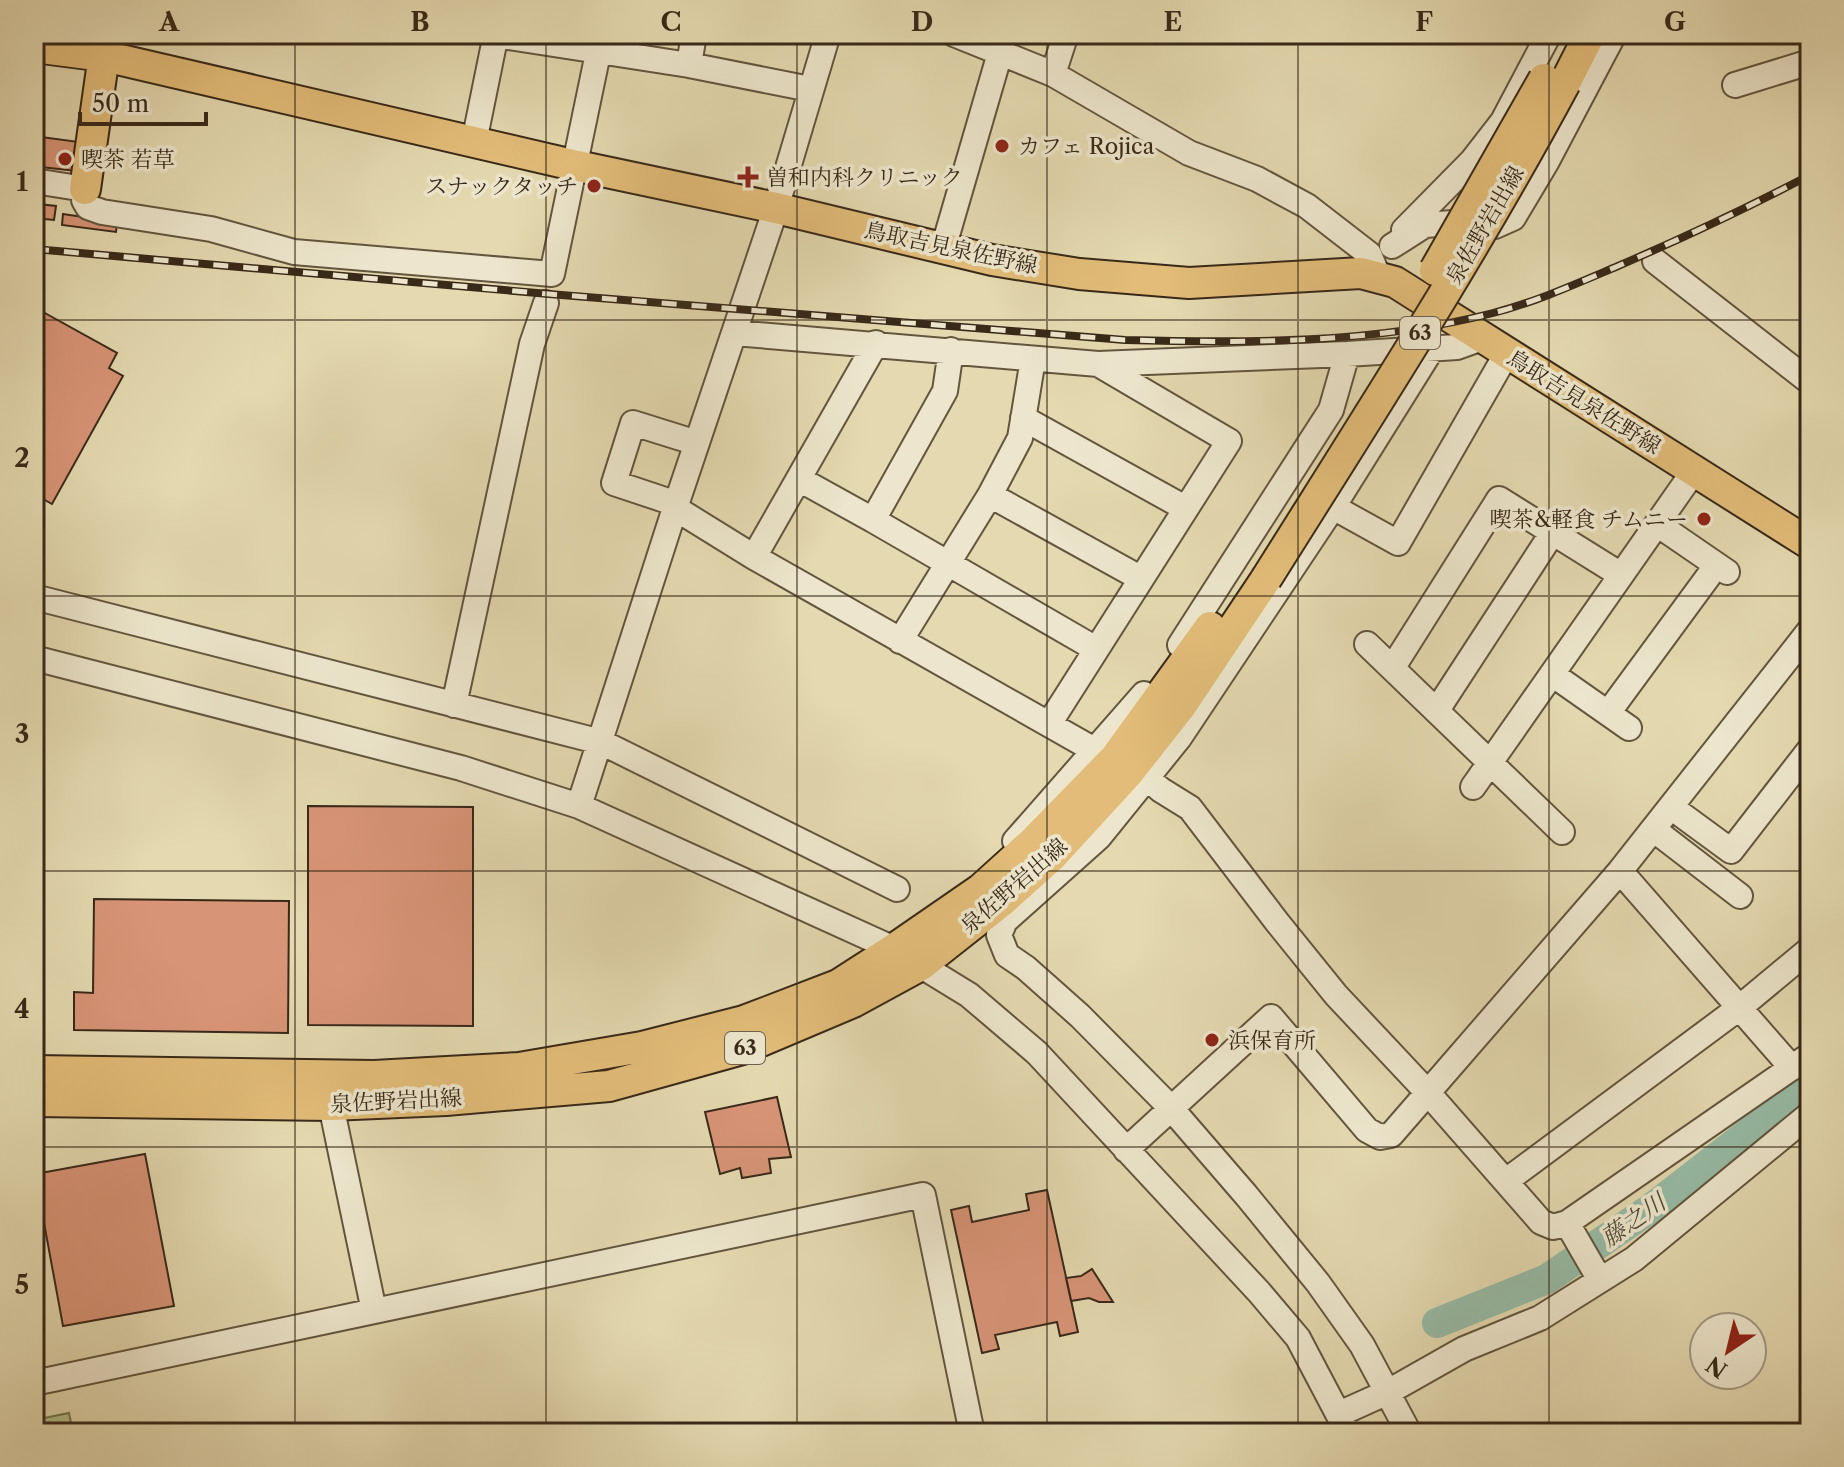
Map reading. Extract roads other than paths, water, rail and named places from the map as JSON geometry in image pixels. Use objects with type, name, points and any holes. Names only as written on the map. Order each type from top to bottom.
[{"type":"main road","name":"泉佐野岩出線","points":[[1556,78],[1567,34]]},
{"type":"main road","name":"泉佐野岩出線","points":[[34,1101],[331,1105],[446,1100],[609,1086],[742,1049],[853,1002],[921,965],[1002,901],[1052,856],[1129,772],[1181,706],[1499,160],[1590,34]]},
{"type":"main road","name":"鳥取吉見泉佐野線","points":[[34,47],[105,45],[474,142],[776,208],[992,260],[1079,274],[1189,283],[1361,273],[1378,276],[1395,282],[1810,544]]},
{"type":"main road","points":[[85,189],[105,45]]},
{"type":"main road","name":"泉佐野岩出線","points":[[34,1071],[374,1076],[519,1068],[642,1047],[744,1021],[838,985],[962,903],[1033,842],[1115,758],[1258,573]]},
{"type":"street","points":[[689,65],[694,34]]},
{"type":"street","points":[[579,806],[776,208],[828,34]]},
{"type":"street","points":[[954,34],[1053,74],[1189,153],[1257,179],[1307,206],[1369,254],[1378,276]]},
{"type":"street","points":[[1053,74],[1066,34]]},
{"type":"street","points":[[1378,276],[1383,258],[1402,231],[1462,171],[1507,114],[1549,34]]},
{"type":"street","points":[[1392,246],[1425,225],[1467,222],[1495,226],[1513,218],[1614,34]]},
{"type":"street","points":[[474,142],[494,35],[600,42],[689,65],[810,89]]},
{"type":"street","points":[[34,181],[85,189],[84,200],[88,207],[102,212],[211,229],[294,252],[552,274],[600,42]]},
{"type":"street","points":[[943,249],[1000,53]]},
{"type":"street","points":[[1735,85],[1810,62]]},
{"type":"street","points":[[1507,114],[1529,111],[1556,125],[1562,133]]},
{"type":"street","points":[[1462,171],[1458,208],[1467,222]]},
{"type":"street","points":[[1655,261],[1810,382]]},
{"type":"street","points":[[454,705],[532,344],[546,303]]},
{"type":"street","points":[[734,333],[1098,364],[1494,346],[1398,543],[1333,507]]},
{"type":"street","points":[[754,557],[876,343]]},
{"type":"street","points":[[1409,1433],[1362,1345],[1318,1283],[1170,1107],[1080,1016],[1007,955],[999,935],[1005,921],[1099,837],[1148,779],[1224,673],[1433,347]]},
{"type":"street","points":[[873,520],[945,391],[951,350]]},
{"type":"street","points":[[962,903],[1132,710],[1184,640],[1331,410],[1347,354]]},
{"type":"street","points":[[900,641],[990,495],[1020,438],[1033,359]]},
{"type":"street","points":[[1049,724],[1229,441],[1098,364]]},
{"type":"street","points":[[1023,418],[1185,508]]},
{"type":"street","points":[[697,443],[633,423],[614,483],[668,501],[754,557],[1096,751]]},
{"type":"street","points":[[1473,787],[1694,471]]},
{"type":"street","points":[[799,479],[1096,649]]},
{"type":"street","points":[[990,495],[1140,578]]},
{"type":"street","points":[[1393,667],[1499,499],[1621,575]]},
{"type":"street","points":[[1608,713],[1721,569],[1657,524]]},
{"type":"street","points":[[1437,710],[1553,532]]},
{"type":"street","points":[[34,597],[601,742],[897,889]]},
{"type":"street","points":[[1126,1150],[1271,1017],[1367,1130],[1380,1137],[1391,1135],[1620,871],[1810,630]]},
{"type":"street","points":[[1367,644],[1562,832]]},
{"type":"street","points":[[34,658],[461,768],[579,806],[894,949],[969,995],[1037,1053],[1298,1338],[1344,1423],[1388,1392],[1464,1349],[1540,1318],[1598,1277],[1634,1259],[1810,1114]]},
{"type":"street","points":[[1552,674],[1629,728]]},
{"type":"street","points":[[1671,807],[1731,851],[1810,749]]},
{"type":"street","points":[[1148,779],[1190,808],[1336,995],[1429,1094],[1541,1222],[1553,1227],[1569,1228],[1801,1062],[1739,1008],[1620,871]]},
{"type":"street","points":[[1653,829],[1740,896]]},
{"type":"street","points":[[1506,1181],[1739,1008],[1810,949]]},
{"type":"street","points":[[331,1105],[374,1311]]},
{"type":"street","points":[[34,1383],[923,1195],[972,1433]]},
{"type":"street","points":[[1569,1228],[1598,1277]]},
{"type":"waterway","name":"藤之川","points":[[1437,1323],[1547,1279],[1650,1209],[1810,1085]]},
{"type":"railway","points":[[34,249],[1125,340],[1264,341],[1402,331],[1493,313],[1572,285],[1667,245],[1810,175]]},
{"type":"place","name":"カフェ Rojica","points":[[1002,146]]},
{"type":"place","name":"喫茶 若草","points":[[65,159]]},
{"type":"place","name":"曽和内科クリニック","points":[[748,177]]},
{"type":"place","name":"スナックタッチ","points":[[594,186]]},
{"type":"place","name":"喫茶&軽食 チムニー","points":[[1704,519]]},
{"type":"place","name":"浜保育所","points":[[1212,1040]]}]
